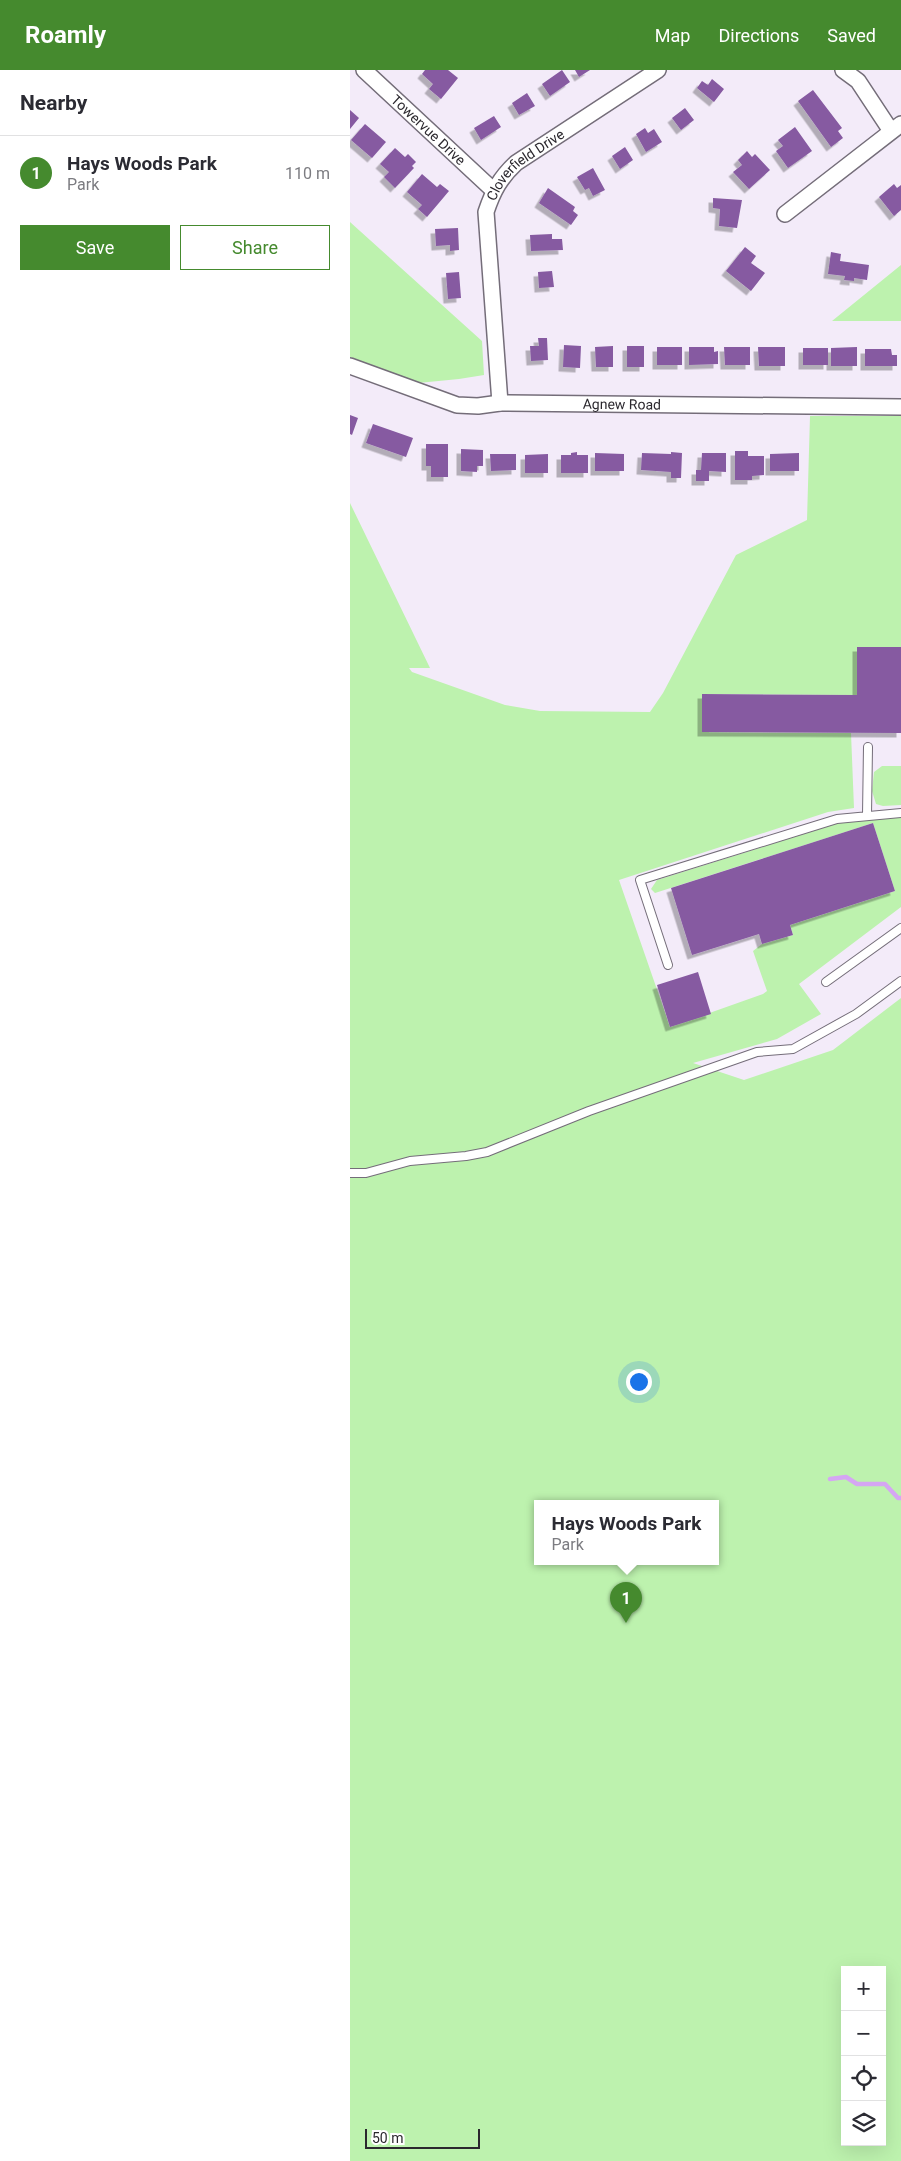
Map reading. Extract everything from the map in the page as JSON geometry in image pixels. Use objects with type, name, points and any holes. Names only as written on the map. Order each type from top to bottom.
[{"type":"street","name":"Towervue Drive","points":[[364,70],[493,190]]},
{"type":"street","name":"Cloverfield Drive","points":[[500,403],[486,212],[493,190],[504,174],[516,163],[658,70]]},
{"type":"street","points":[[785,214],[896,128],[858,81],[843,70]]},
{"type":"street","name":"Agnew Road","points":[[350,366],[457,405],[478,406],[500,403],[901,407]]},
{"type":"lane","points":[[867,815],[868,746]]},
{"type":"lane","points":[[668,965],[640,880],[837,819],[901,813]]},
{"type":"lane","points":[[826,982],[901,928]]},
{"type":"lane","points":[[350,1173],[366,1173],[410,1161],[487,1152],[589,1111],[757,1052],[793,1049],[856,1014],[901,981]]},
{"type":"green space","points":[[350,222],[482,341],[484,375],[418,383],[350,357]]},
{"type":"green space","points":[[901,265],[901,321],[832,321]]},
{"type":"green space","points":[[810,416],[901,416],[901,647],[857,647],[857,695],[702,694],[702,732],[851,733],[854,808],[828,812],[619,880],[670,1027],[767,991],[753,951],[762,944],[793,935],[790,925],[895,891],[873,823],[655,893],[651,889],[657,880],[839,823],[870,818],[901,818],[901,907],[799,984],[821,1014],[777,1039],[693,1063],[744,1080],[833,1050],[901,998],[901,2161],[350,2161],[350,503],[430,668],[409,668],[412,672],[505,705],[540,711],[650,712],[663,693],[736,555],[807,520]]},
{"type":"green space","points":[[882,766],[901,766],[901,805],[883,806],[876,804],[872,791],[874,772]]},
{"type":"building","points":[[425,70],[448,70],[458,78],[441,99],[429,89],[433,84],[422,74]]},
{"type":"building","points":[[562,70],[570,82],[550,96],[542,84]]},
{"type":"building","points":[[575,70],[590,70],[579,77]]},
{"type":"building","points":[[712,79],[724,89],[714,102],[697,88],[702,81],[708,85]]},
{"type":"building","points":[[813,90],[842,128],[838,131],[843,138],[831,147],[798,101]]},
{"type":"building","points":[[527,93],[535,106],[519,115],[512,103]]},
{"type":"building","points":[[685,108],[694,120],[681,130],[672,118]]},
{"type":"building","points":[[350,110],[359,118],[350,129]]},
{"type":"building","points":[[494,116],[501,127],[481,140],[474,128]]},
{"type":"building","points":[[365,124],[386,142],[372,158],[351,140]]},
{"type":"building","points":[[795,127],[812,151],[788,168],[776,151],[783,146],[778,140]]},
{"type":"building","points":[[645,128],[648,133],[654,129],[662,142],[646,152],[636,134]]},
{"type":"building","points":[[625,147],[633,160],[620,169],[612,156]]},
{"type":"building","points":[[395,148],[405,157],[408,154],[416,162],[412,166],[414,168],[395,188],[384,177],[389,172],[380,164]]},
{"type":"building","points":[[747,151],[752,157],[755,154],[770,170],[749,189],[733,172],[742,165],[738,160]]},
{"type":"building","points":[[593,168],[605,190],[593,196],[589,188],[585,190],[577,177]]},
{"type":"building","points":[[422,174],[437,187],[440,184],[449,191],[427,217],[418,209],[422,205],[407,192]]},
{"type":"building","points":[[894,184],[897,188],[901,185],[901,210],[894,216],[879,197]]},
{"type":"building","points":[[548,188],[575,207],[573,211],[578,215],[571,225],[539,203]]},
{"type":"building","points":[[713,198],[742,200],[737,228],[719,226],[720,209],[713,208]]},
{"type":"building","points":[[458,228],[459,250],[450,251],[450,245],[436,246],[435,229]]},
{"type":"building","points":[[552,234],[552,239],[562,239],[563,250],[531,251],[530,235]]},
{"type":"building","points":[[745,247],[756,256],[751,263],[765,273],[751,291],[726,271]]},
{"type":"building","points":[[831,252],[841,254],[840,261],[869,265],[867,280],[854,278],[854,281],[844,280],[845,276],[828,274]]},
{"type":"building","points":[[552,271],[554,287],[539,288],[538,272]]},
{"type":"building","points":[[459,272],[461,298],[448,299],[446,273]]},
{"type":"building","points":[[538,338],[547,338],[548,360],[531,361],[530,346],[539,346]]},
{"type":"building","points":[[564,345],[581,346],[580,368],[563,367]]},
{"type":"building","points":[[613,346],[613,367],[596,367],[595,347]]},
{"type":"building","points":[[627,346],[644,346],[644,367],[627,367]]},
{"type":"building","points":[[657,347],[682,347],[682,365],[657,365]]},
{"type":"building","points":[[689,347],[714,347],[714,352],[718,351],[718,364],[689,365]]},
{"type":"building","points":[[724,347],[750,347],[750,365],[725,365]]},
{"type":"building","points":[[758,347],[785,347],[785,366],[759,366]]},
{"type":"building","points":[[857,347],[857,366],[831,366],[831,348]]},
{"type":"building","points":[[803,348],[828,348],[828,365],[803,365]]},
{"type":"building","points":[[865,349],[891,349],[892,355],[897,355],[897,366],[865,366]]},
{"type":"building","points":[[350,415],[358,418],[352,435],[350,434]]},
{"type":"building","points":[[373,424],[413,438],[406,457],[366,443]]},
{"type":"building","points":[[426,444],[448,444],[448,477],[431,477],[431,466],[426,466]]},
{"type":"building","points":[[461,449],[483,450],[483,466],[477,466],[477,472],[461,471]]},
{"type":"building","points":[[735,451],[748,451],[748,456],[764,456],[764,475],[752,476],[752,480],[735,480]]},
{"type":"building","points":[[577,452],[577,455],[588,455],[588,473],[561,473],[561,455],[571,455],[571,453]]},
{"type":"building","points":[[671,452],[682,453],[681,478],[671,478],[671,472],[641,470],[642,453],[671,454]]},
{"type":"building","points":[[595,453],[624,454],[624,471],[595,471]]},
{"type":"building","points":[[702,453],[726,453],[726,472],[709,471],[709,481],[696,481],[696,470],[701,470]]},
{"type":"building","points":[[799,453],[799,471],[770,471],[770,454]]},
{"type":"building","points":[[490,454],[516,454],[516,470],[491,471]]},
{"type":"building","points":[[548,454],[548,473],[525,473],[525,455]]},
{"type":"building","points":[[857,647],[901,647],[901,733],[702,732],[702,694],[857,695]]},
{"type":"building","points":[[873,823],[895,891],[790,925],[793,935],[762,944],[759,934],[692,955],[671,888]]},
{"type":"building","points":[[698,972],[711,1014],[670,1027],[657,985]]},
{"type":"waterway","points":[[830,1479],[846,1477],[857,1484],[885,1484],[898,1498],[901,1498]]},
{"type":"place","name":"Hays Woods Park","points":[[626,1623]]}]
